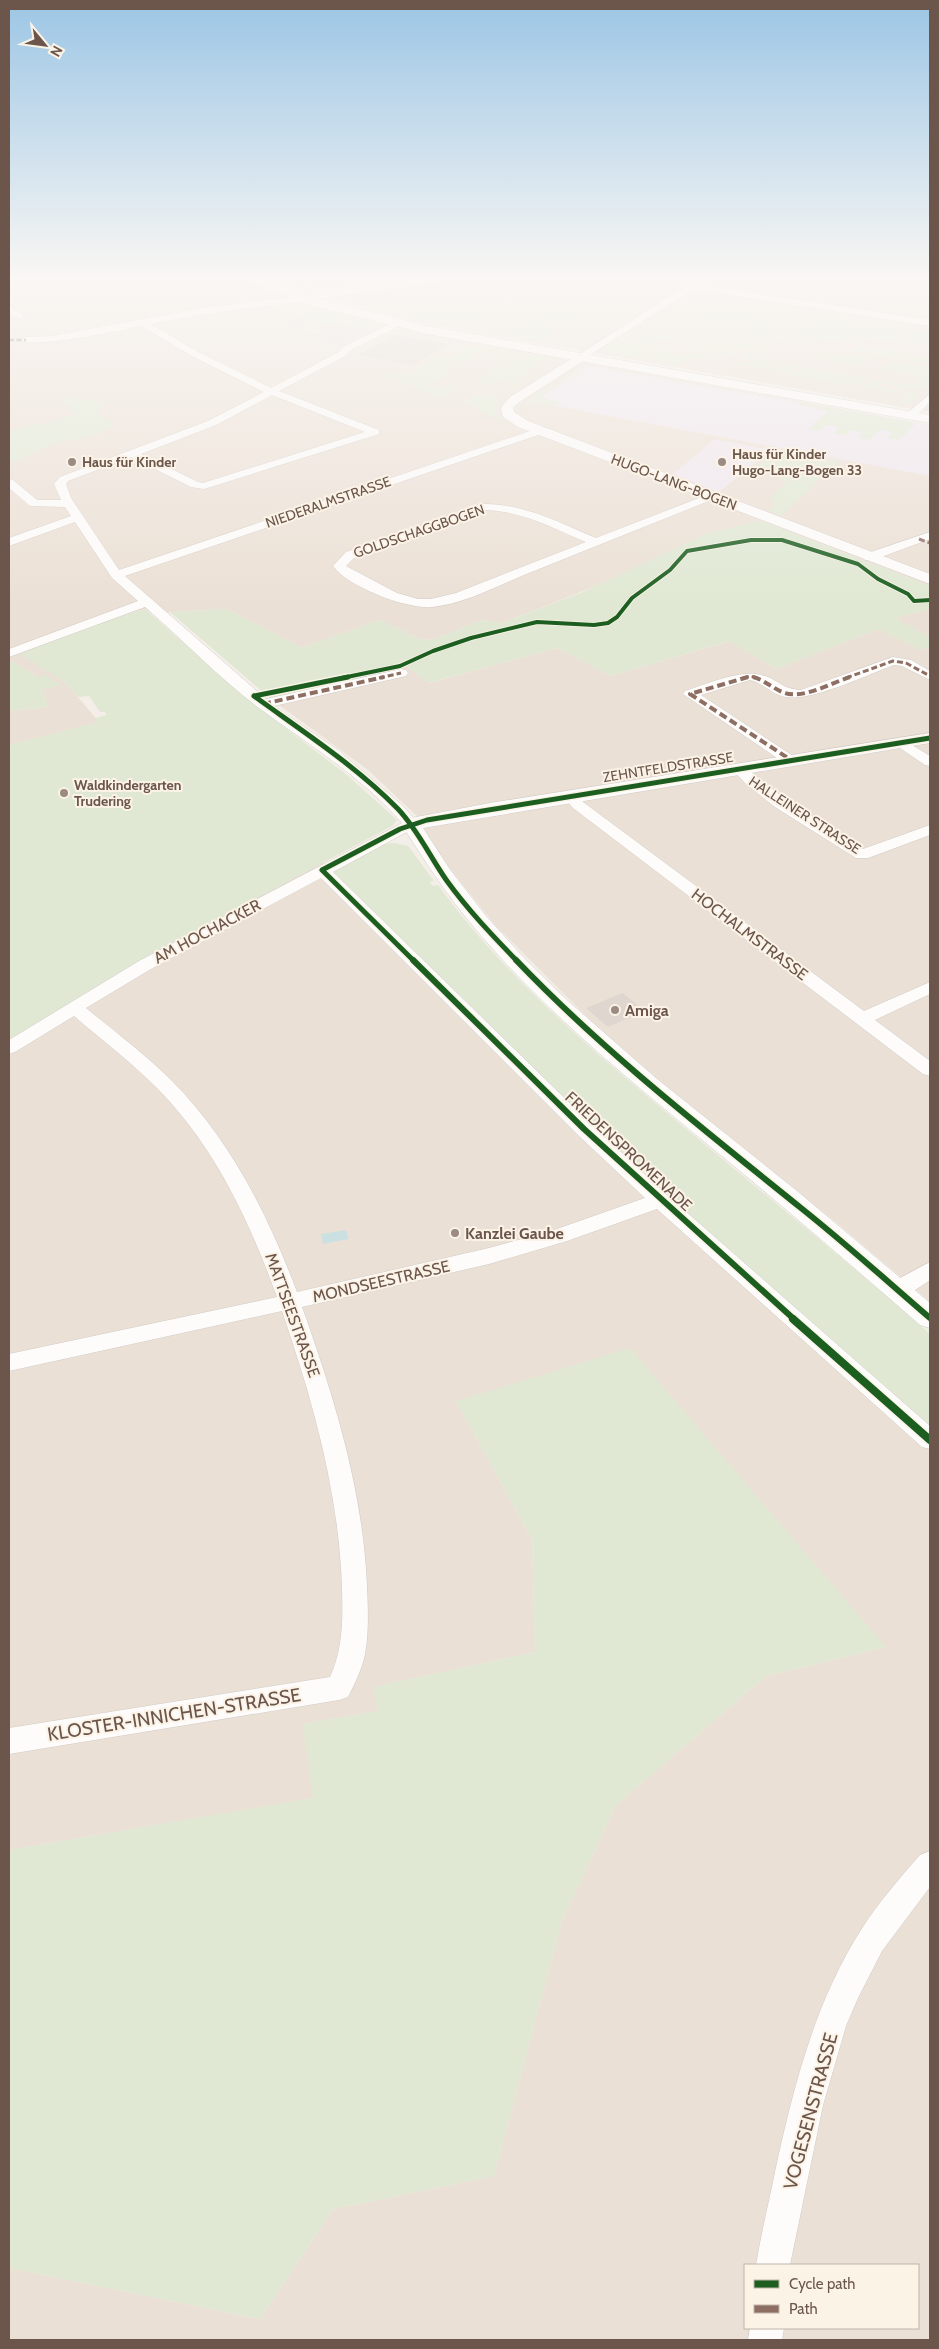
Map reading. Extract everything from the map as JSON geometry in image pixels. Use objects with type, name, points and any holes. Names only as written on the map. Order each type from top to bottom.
[{"type":"main road","points":[[760,387],[912,413],[930,414]]},
{"type":"main road","points":[[912,413],[930,420]]},
{"type":"street","points":[[131,454],[200,486],[374,432],[261,387]]},
{"type":"street","points":[[281,387],[212,423],[61,482],[61,491],[77,518],[116,574],[263,704],[333,753],[396,808],[411,824],[446,880],[469,911],[562,1008],[690,1119],[771,1184],[930,1318]]},
{"type":"street","name":"HUGO-LANG-BOGEN","points":[[535,387],[515,399],[507,408],[508,414],[512,418],[540,431],[930,579]]},
{"type":"street","points":[[912,413],[930,397]]},
{"type":"street","name":"NIEDERALMSTRASSE","points":[[116,574],[540,431]]},
{"type":"street","points":[[9,482],[34,504],[68,503]]},
{"type":"street","name":"GOLDSCHAGGBOGEN","points":[[596,542],[516,510],[496,506],[484,507],[350,555],[339,566],[344,572],[403,600],[420,604],[431,603],[471,591],[596,542],[712,496]]},
{"type":"street","points":[[9,542],[77,518]]},
{"type":"street","points":[[869,556],[930,536]]},
{"type":"street","points":[[9,653],[146,602]]},
{"type":"street","points":[[792,760],[690,694],[750,676],[762,679],[785,693],[802,694],[893,662],[906,663],[930,676]]},
{"type":"street","points":[[263,704],[402,673]]},
{"type":"street","name":"ZEHNTFELDSTRASSE","points":[[411,824],[739,768],[930,738]]},
{"type":"street","points":[[902,743],[930,762]]},
{"type":"street","name":"HALLEINER STRASSE","points":[[739,768],[746,776],[782,803],[862,855],[930,830]]},
{"type":"street","name":"HOCHALMSTRASSE","points":[[571,796],[578,805],[930,1070]]},
{"type":"street","name":"AM HOCHACKER","points":[[9,1048],[144,965],[411,824]]},
{"type":"street","name":"FRIEDENSPROMENADE","points":[[322,870],[584,1129],[660,1200],[930,1440]]},
{"type":"street","points":[[862,1019],[930,987]]},
{"type":"street","name":"MATTSEESTRASSE","points":[[75,1008],[147,1069],[188,1111],[223,1161],[252,1208],[278,1266],[322,1396],[337,1461],[353,1553],[355,1591],[353,1650],[339,1688]]},
{"type":"street","name":"MONDSEESTRASSE","points":[[9,1363],[290,1302],[501,1252],[560,1236],[660,1200]]},
{"type":"street","points":[[897,1290],[930,1270]]},
{"type":"street","name":"KLOSTER-INNICHEN-STRASSE","points":[[9,1741],[339,1688]]},
{"type":"street","name":"VOGESENSTRASSE","points":[[773,2264],[818,2066],[842,2001],[864,1953],[883,1923],[930,1865]]},
{"type":"shaded area","points":[[9,387],[718,387],[930,425],[930,586],[761,521],[502,623],[482,620],[433,640],[419,639],[380,620],[302,648],[227,609],[170,612],[155,616],[145,609],[112,619],[21,654],[66,683],[99,722],[9,745],[9,711],[48,707],[42,690],[59,685],[38,677],[9,660]]},
{"type":"shaded area","points":[[551,387],[709,387],[930,425],[930,476],[529,401]]},
{"type":"shaded area","points":[[786,387],[930,387],[930,412]]},
{"type":"shaded area","name":"Haus für Kinder Hugo-Lang-Bogen 33","points":[[715,439],[770,450],[719,492],[673,474]]},
{"type":"shaded area","points":[[930,609],[930,638],[895,618]]},
{"type":"shaded area","points":[[878,629],[921,650],[930,647],[930,1302],[838,1224],[696,1111],[603,1033],[495,925],[440,856],[416,815],[368,770],[271,699],[407,666],[429,683],[557,648],[611,676],[730,641],[776,669]]},
{"type":"shaded area","points":[[322,862],[496,1033],[799,1317],[930,1431],[930,2340],[9,2340],[9,2268],[260,2319],[333,2209],[494,2176],[562,1921],[616,1805],[766,1676],[886,1647],[456,1401],[532,1539],[535,1652],[374,1687],[378,1711],[304,1724],[314,1798],[9,1850],[9,1041],[137,962]]},
{"type":"shaded area","points":[[346,1230],[349,1239],[323,1244],[321,1234]]},
{"type":"green space","points":[[414,387],[434,387],[446,389],[450,387],[459,387],[440,398]]},
{"type":"green space","points":[[551,387],[556,387],[540,398],[561,402],[555,406],[529,401]]},
{"type":"green space","points":[[862,387],[878,387],[919,394],[909,403],[902,403],[910,395]]},
{"type":"green space","points":[[900,387],[925,387],[921,391]]},
{"type":"green space","points":[[475,395],[501,398],[496,401],[498,402],[495,412],[504,422],[478,412],[481,410],[472,408],[476,405],[464,402]]},
{"type":"green space","points":[[74,396],[104,404],[97,412],[117,424],[91,436],[77,440],[63,440],[9,464],[9,431],[77,415],[62,401]]},
{"type":"green space","points":[[801,402],[916,423],[899,440],[887,438],[892,432],[880,430],[869,440],[858,438],[863,432],[851,430],[845,435],[833,433],[839,427],[826,425],[819,431],[808,429],[828,411],[798,405]]},
{"type":"green space","points":[[775,451],[838,462],[781,516],[768,510],[778,504],[770,499],[787,482],[757,466]]},
{"type":"green space","points":[[761,521],[930,586],[930,609],[895,618],[930,638],[930,647],[921,650],[878,629],[776,669],[729,641],[611,676],[557,648],[428,683],[407,666],[271,699],[170,612],[227,609],[302,648],[380,620],[419,639],[433,640],[482,620],[502,623],[583,592],[710,532]]},
{"type":"green space","points":[[145,609],[246,698],[347,775],[397,820],[392,826],[137,962],[9,1041],[9,745],[98,722],[95,718],[107,715],[105,712],[100,712],[89,696],[78,697],[66,683],[20,654],[112,619]]},
{"type":"green space","points":[[9,660],[38,677],[45,675],[60,685],[42,690],[48,707],[9,711]]},
{"type":"green space","points":[[394,843],[408,846],[434,881],[429,882],[433,886],[438,885],[492,951],[551,1011],[647,1096],[930,1334],[930,1431],[664,1197],[333,872],[384,844]]},
{"type":"green space","points":[[630,1348],[886,1647],[766,1676],[616,1805],[562,1921],[494,2176],[333,2209],[260,2319],[9,2268],[9,1850],[313,1798],[303,1724],[378,1711],[373,1687],[535,1652],[532,1539],[456,1401]]},
{"type":"building","name":"Amiga","points":[[623,993],[644,1011],[608,1027],[586,1008]]},
{"type":"marked path","points":[[919,539],[930,543]]},
{"type":"marked path","points":[[791,760],[690,694],[750,676],[762,679],[785,693],[802,694],[893,661],[906,663],[930,676]]},
{"type":"marked path","points":[[263,704],[401,673]]},
{"type":"cycle path","points":[[254,696],[400,666],[433,651],[471,638],[537,622],[594,625],[608,623],[617,617],[632,598],[670,570],[687,551],[751,540],[782,540],[858,564],[878,579],[908,594],[914,601],[930,600]]},
{"type":"cycle path","points":[[254,696],[333,753],[397,808],[411,824],[446,880],[469,911],[562,1008],[685,1116],[802,1209],[930,1318]]},
{"type":"cycle path","points":[[930,738],[427,820],[400,829],[322,870],[584,1129],[660,1200],[930,1440]]},
{"type":"place","name":"Haus für Kinder","points":[[72,462]]},
{"type":"place","name":"Haus für Kinder Hugo-Lang-Bogen 33","points":[[722,462]]},
{"type":"place","name":"Waldkindergarten Trudering","points":[[64,793]]},
{"type":"place","name":"Amiga","points":[[615,1010]]},
{"type":"place","name":"Kanzlei Gaube","points":[[455,1233]]}]
